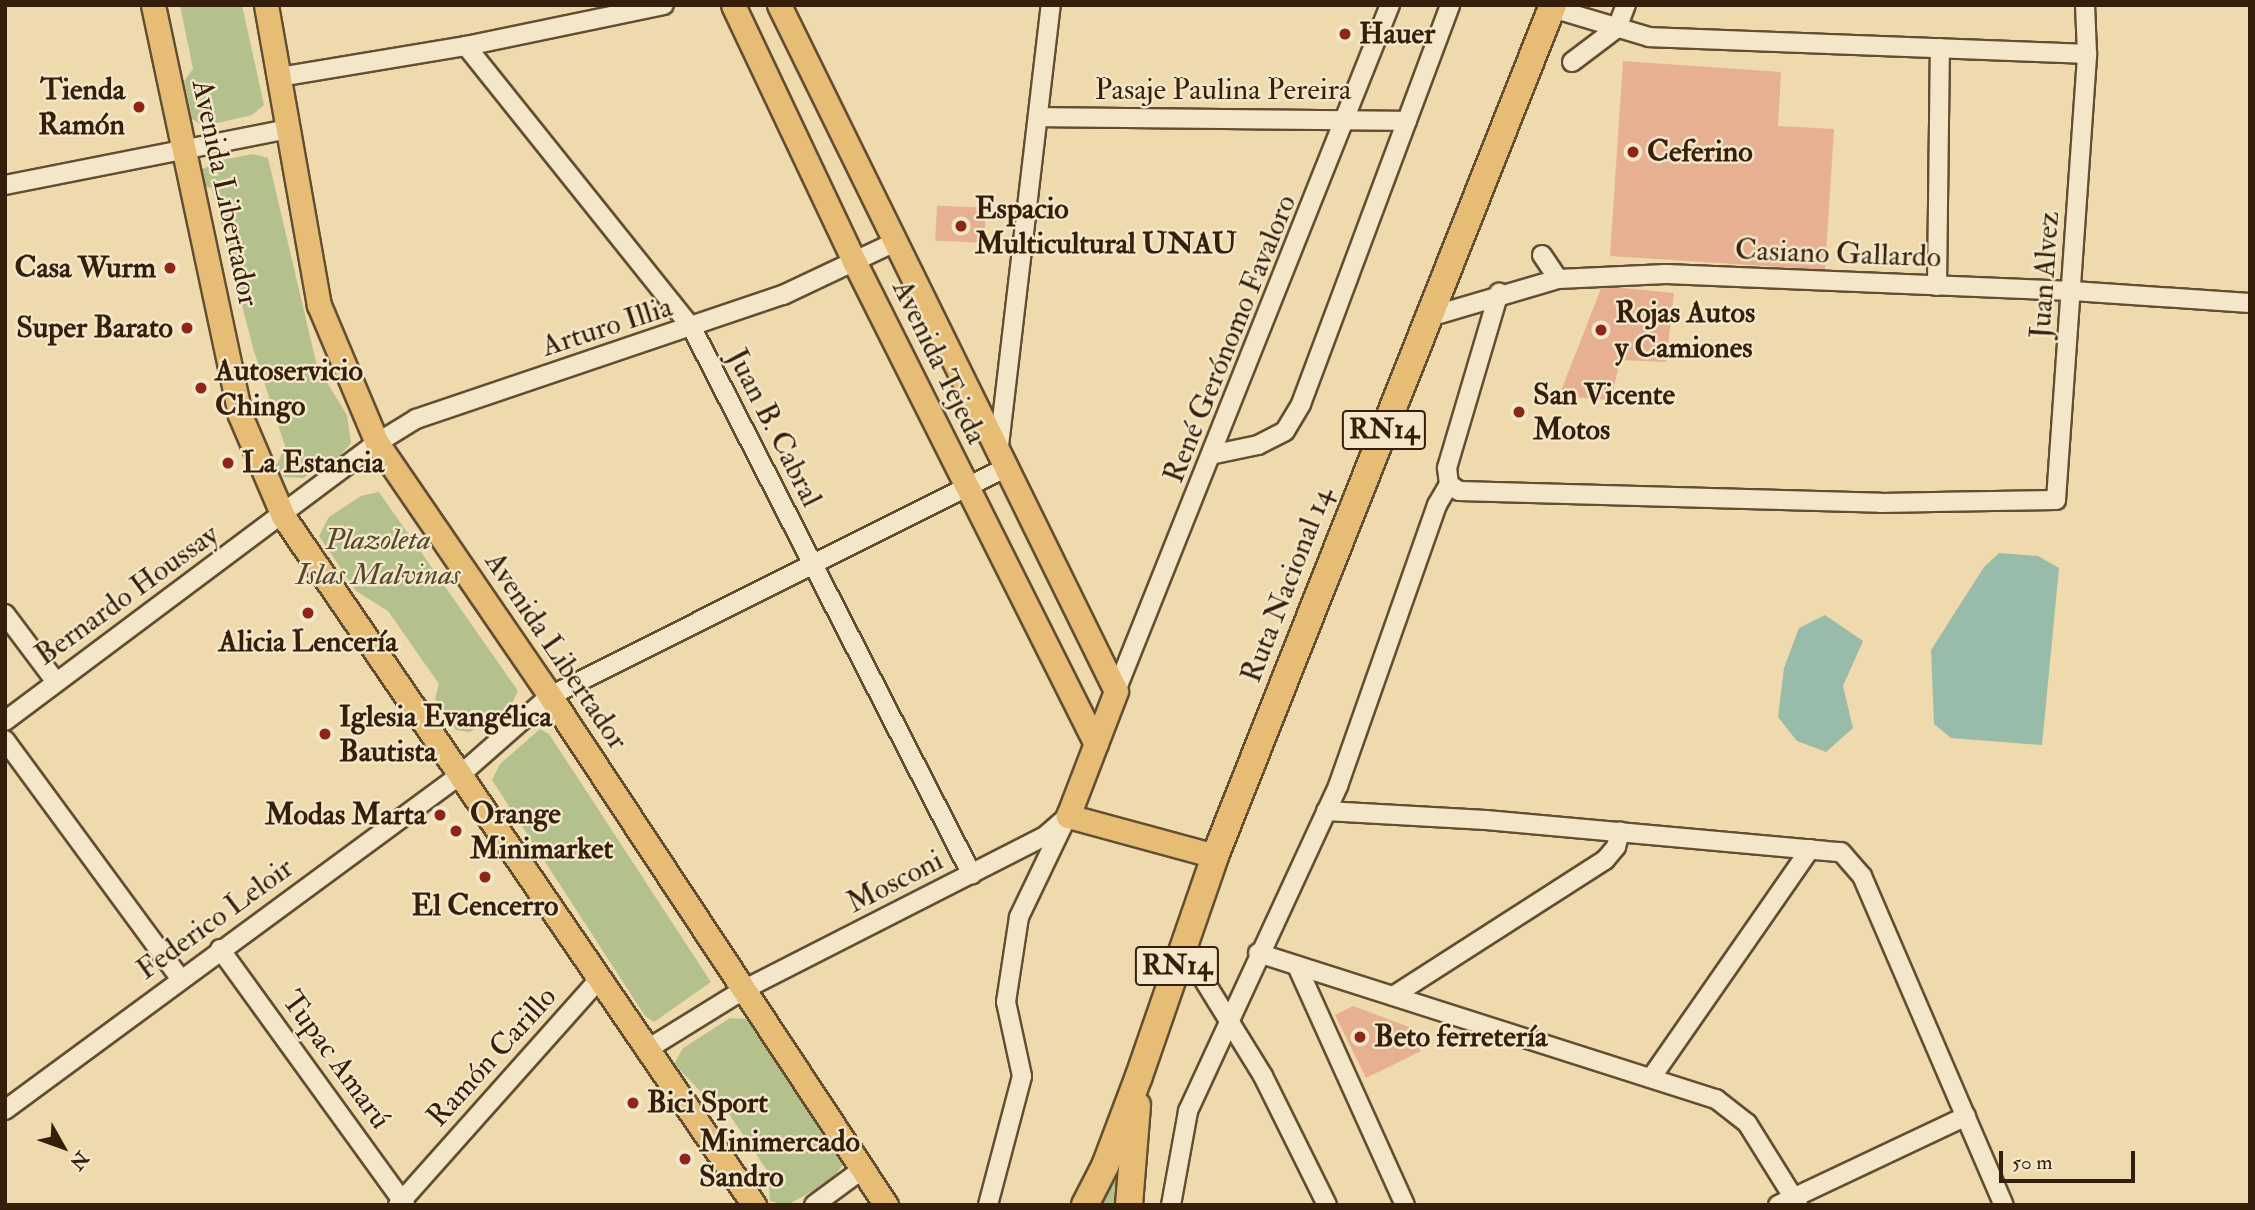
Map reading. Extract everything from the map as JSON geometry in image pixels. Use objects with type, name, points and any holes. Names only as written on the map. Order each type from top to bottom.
[{"type":"highway","name":"Ruta Nacional 14","points":[[1085,1205],[1105,1166],[1139,1076],[1215,856],[1553,7]]},
{"type":"highway","name":"Ruta Nacional 14","points":[[1129,1205],[1139,1076]]},
{"type":"main road","name":"Avenida Libertador","points":[[153,5],[240,415],[283,516],[754,1205]]},
{"type":"main road","name":"Avenida Libertador","points":[[266,5],[319,305],[376,443],[550,696],[860,1171],[886,1205]]},
{"type":"main road","name":"Avenida Tejeda","points":[[733,5],[854,261],[1096,744]]},
{"type":"main road","name":"Avenida Tejeda","points":[[779,5],[892,243],[1116,691]]},
{"type":"main road","points":[[1116,691],[1068,816],[1215,856]]},
{"type":"street","points":[[280,77],[466,46],[664,5]]},
{"type":"street","points":[[1002,461],[1051,5]]},
{"type":"street","name":"René Gerónomo Favaloro","points":[[1116,691],[1215,454],[1349,118],[1390,5]]},
{"type":"street","points":[[1215,454],[1258,445],[1285,431],[1301,404],[1450,5]]},
{"type":"street","points":[[1572,62],[1617,28],[1626,5]]},
{"type":"street","name":"Juan Alvez","points":[[1449,484],[1460,491],[1811,501],[2056,500],[2073,291],[2087,54],[2085,5]]},
{"type":"street","points":[[1553,7],[1649,37],[2087,54]]},
{"type":"street","name":"Juan B. Cabral","points":[[466,46],[692,328],[972,875]]},
{"type":"street","points":[[1937,286],[1940,48]]},
{"type":"street","name":"Pasaje Paulina Pereira","points":[[1039,117],[1349,118],[1407,121]]},
{"type":"street","points":[[5,185],[288,129]]},
{"type":"street","name":"Arturo Illia","points":[[283,516],[376,443],[416,419],[692,328],[783,295],[892,243]]},
{"type":"street","points":[[1542,255],[1558,279]]},
{"type":"street","name":"Casiano Gallardo","points":[[1429,317],[1499,293],[1558,279],[1666,274],[2073,291],[2250,303]]},
{"type":"street","points":[[1171,1205],[1188,1111],[1228,1018],[1326,811],[1449,484],[1447,468],[1499,293]]},
{"type":"street","name":"Federico Leloir","points":[[5,1110],[180,978],[460,775],[550,696],[967,488],[1002,461]]},
{"type":"street","name":"Bernardo Houssay","points":[[5,721],[283,516]]},
{"type":"street","points":[[5,614],[56,682]]},
{"type":"street","points":[[5,740],[180,978]]},
{"type":"street","points":[[1326,811],[1620,832],[1842,852],[1862,876],[2004,1205]]},
{"type":"street","points":[[988,1205],[1022,1076],[1006,1002],[1019,917],[1042,861],[1068,816]]},
{"type":"street","name":"Mosconi","points":[[646,1050],[743,990],[1045,836],[1068,816]]},
{"type":"street","points":[[1392,996],[1605,860],[1616,847],[1620,832]]},
{"type":"street","points":[[1651,1078],[1810,849]]},
{"type":"street","points":[[1184,948],[1264,1076],[1327,1205]]},
{"type":"street","name":"Tupac Amarú","points":[[220,949],[402,1203]]},
{"type":"street","points":[[1258,953],[1716,1099],[1747,1123],[1790,1202],[1966,1116]]},
{"type":"street","points":[[1297,965],[1405,1205]]},
{"type":"street","name":"Ramón Carillo","points":[[402,1203],[600,978]]},
{"type":"street","points":[[814,1205],[860,1171]]},
{"type":"green space","points":[[180,5],[242,5],[264,105],[252,115],[204,126],[192,119],[184,81],[193,69]]},
{"type":"green space","points":[[253,154],[268,158],[317,366],[347,415],[351,443],[338,458],[303,478],[284,477],[277,465],[285,446],[253,348],[212,188],[203,186],[200,170],[222,160]]},
{"type":"green space","name":"Plazoleta Islas Malvinas","points":[[379,492],[518,691],[511,705],[470,732],[456,730],[435,699],[439,684],[388,611],[356,591],[319,536],[329,517],[361,496]]},
{"type":"green space","points":[[540,729],[549,734],[711,982],[654,1022],[645,1016],[492,780],[500,764]]},
{"type":"green space","points":[[730,1018],[746,1019],[757,1030],[844,1163],[831,1181],[787,1205],[770,1201],[768,1172],[721,1102],[701,1092],[674,1064],[683,1048]]},
{"type":"green space","points":[[1123,1143],[1120,1205],[1097,1205]]},
{"type":"shaded area","points":[[1999,553],[2038,556],[2059,568],[2042,745],[1951,738],[1934,724],[1931,650],[1984,567]]},
{"type":"shaded area","points":[[1825,615],[1863,641],[1843,686],[1853,728],[1826,752],[1797,741],[1778,717],[1784,668],[1799,628]]},
{"type":"building","points":[[1623,61],[1781,72],[1778,126],[1834,129],[1825,270],[1610,256]]},
{"type":"building","name":"Espacio Multicultural UNAU","points":[[937,205],[986,208],[984,243],[935,240]]},
{"type":"building","points":[[1602,286],[1674,293],[1666,362],[1620,360],[1611,400],[1559,396]]},
{"type":"building","points":[[1353,1006],[1409,1027],[1421,1051],[1366,1078],[1335,1015]]},
{"type":"place","name":"Hauer","points":[[1345,34]]},
{"type":"place","name":"Tienda Ramón","points":[[139,107]]},
{"type":"place","name":"Ceferino","points":[[1633,152]]},
{"type":"place","name":"Espacio Multicultural UNAU","points":[[961,226]]},
{"type":"place","name":"Casa Wurm","points":[[170,268]]},
{"type":"place","name":"Super Barato","points":[[187,328]]},
{"type":"place","name":"Rojas Autos y Camiones","points":[[1601,330]]},
{"type":"place","name":"Autoservicio Chingo","points":[[201,388]]},
{"type":"place","name":"San Vicente Motos","points":[[1519,412]]},
{"type":"place","name":"La Estancia","points":[[228,463]]},
{"type":"place","name":"Alicia Lencería","points":[[308,613]]},
{"type":"place","name":"Iglesia Evangélica Bautista","points":[[325,734]]},
{"type":"place","name":"Modas Marta","points":[[440,815]]},
{"type":"place","name":"Orange Minimarket","points":[[456,831]]},
{"type":"place","name":"El Cencerro","points":[[485,877]]},
{"type":"place","name":"Beto ferretería","points":[[1360,1037]]},
{"type":"place","name":"Bici Sport","points":[[633,1103]]},
{"type":"place","name":"Minimercado Sandro","points":[[685,1159]]}]
